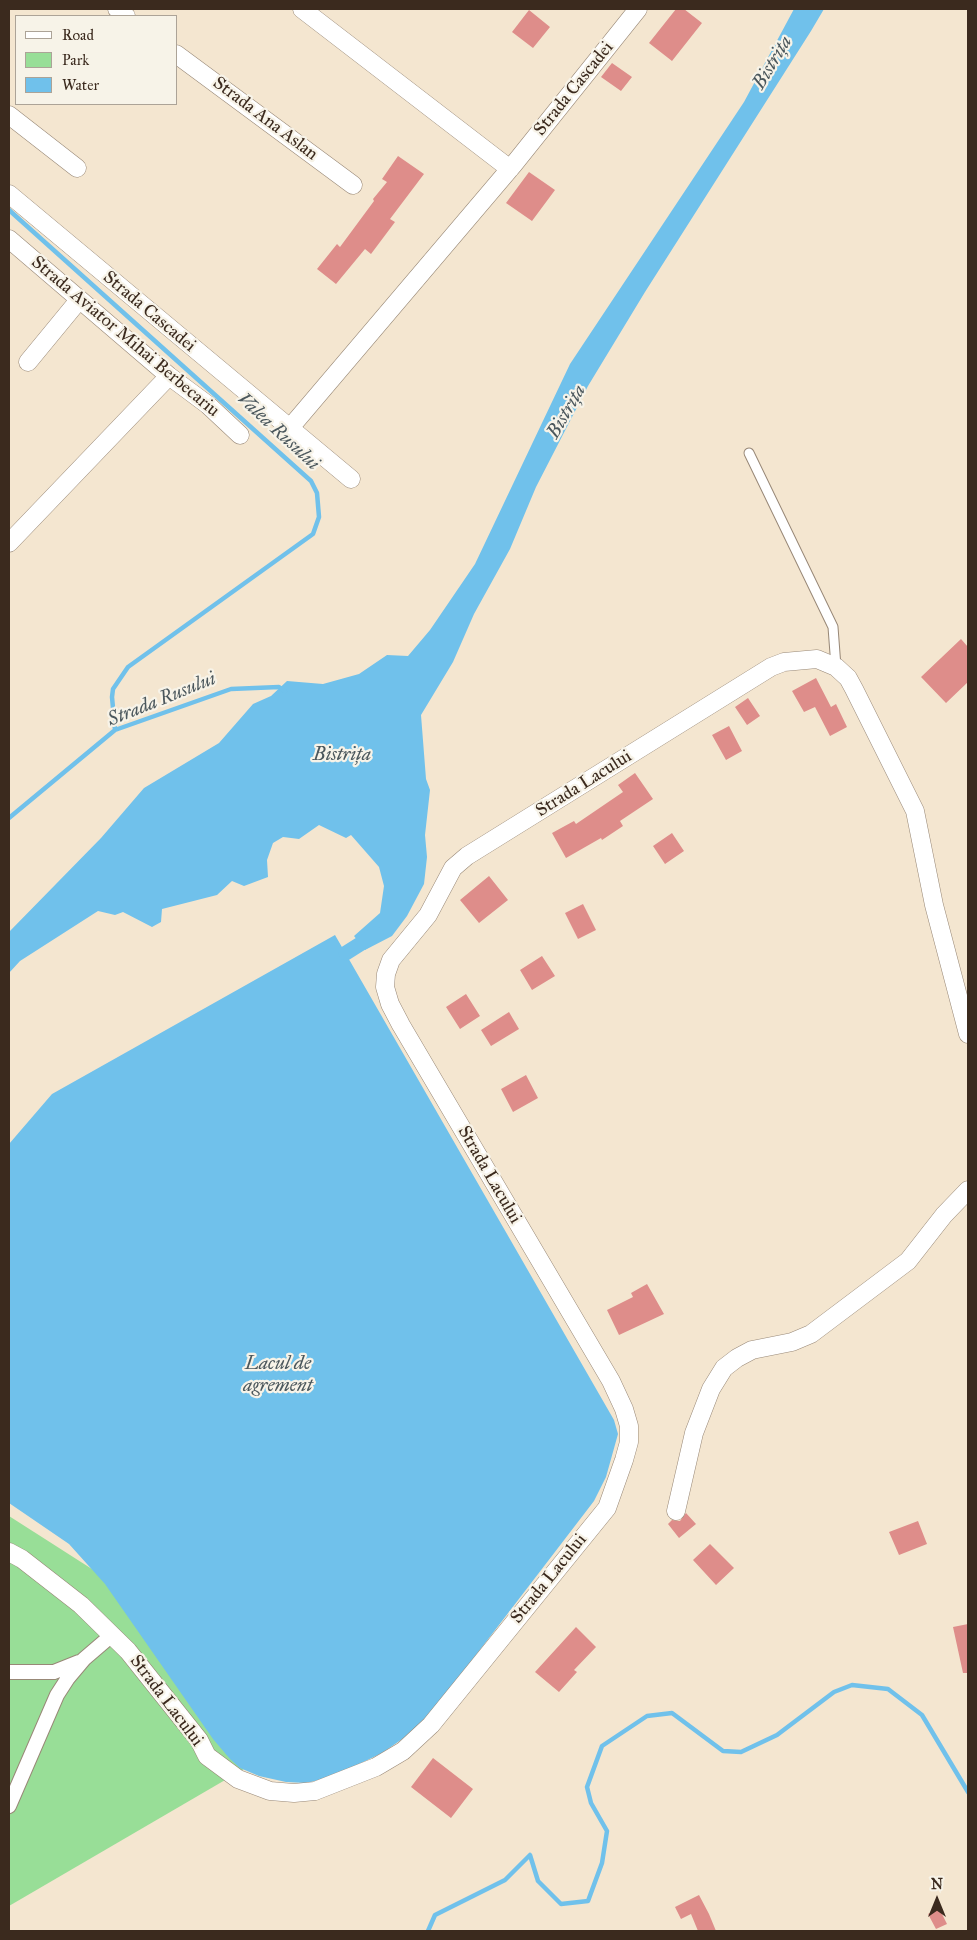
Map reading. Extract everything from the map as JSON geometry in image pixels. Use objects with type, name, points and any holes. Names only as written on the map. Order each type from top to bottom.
[{"type":"street","points":[[302,9],[510,169]]},
{"type":"street","name":"Strada Cascadei","points":[[290,429],[510,169],[638,9]]},
{"type":"street","name":"Strada Ana Aslan","points":[[178,55],[353,185]]},
{"type":"street","points":[[9,115],[77,168]]},
{"type":"street","name":"Strada Cascadei","points":[[9,194],[351,479]]},
{"type":"street","name":"Strada Aviator Mihai Berbecariu","points":[[9,239],[169,376],[208,405],[240,435]]},
{"type":"street","points":[[28,362],[79,300]]},
{"type":"street","points":[[9,543],[169,376]]},
{"type":"street","name":"Strada Lacului","points":[[9,1552],[22,1559],[81,1604],[128,1651],[198,1740],[207,1756],[238,1780],[270,1791],[315,1791],[376,1767],[403,1751],[431,1724],[606,1508],[624,1460],[629,1442],[629,1426],[624,1409],[606,1372],[401,1025],[390,1004],[385,987],[386,974],[392,960],[428,915],[453,868],[467,856],[771,667],[784,662],[818,659],[836,667]]},
{"type":"street","points":[[836,667],[848,678],[916,811],[934,906],[968,1034]]},
{"type":"street","points":[[676,1511],[694,1433],[711,1389],[724,1368],[752,1350],[792,1342],[811,1334],[908,1261],[944,1215],[968,1190]]},
{"type":"street","points":[[9,1806],[57,1695],[84,1659],[112,1635]]},
{"type":"street","points":[[9,1672],[54,1672],[65,1669],[84,1659]]},
{"type":"lane","points":[[749,453],[833,628],[836,667]]},
{"type":"green space","points":[[9,1516],[106,1578],[244,1769],[9,1906]]},
{"type":"water","name":"Bistrița","points":[[794,9],[824,9],[645,292],[588,386],[536,487],[510,549],[474,614],[453,662],[421,715],[426,779],[430,790],[425,835],[427,857],[424,884],[407,916],[392,936],[365,950],[354,936],[380,913],[384,886],[379,867],[351,835],[346,838],[319,825],[299,839],[283,837],[273,843],[267,860],[268,877],[244,886],[232,881],[217,895],[162,909],[161,922],[152,927],[123,912],[115,915],[98,911],[20,961],[9,973],[9,932],[101,838],[144,788],[219,743],[253,704],[271,696],[287,681],[323,684],[359,674],[387,655],[408,656],[430,630],[475,564],[570,364],[744,102]]},
{"type":"water","name":"Lacul de agrement","points":[[335,935],[614,1420],[618,1434],[606,1477],[594,1501],[433,1711],[411,1733],[382,1753],[332,1777],[306,1783],[286,1782],[259,1776],[240,1768],[230,1759],[213,1739],[105,1584],[69,1544],[9,1503],[9,1144],[52,1094]]},
{"type":"building","points":[[676,9],[684,9],[702,23],[672,61],[649,43]]},
{"type":"building","points":[[529,10],[550,27],[533,48],[512,32]]},
{"type":"building","points":[[612,63],[632,77],[621,91],[601,77]]},
{"type":"building","points":[[398,156],[424,174],[390,219],[395,222],[371,254],[365,249],[336,284],[317,269],[337,244],[340,247],[374,201],[373,199],[387,182],[382,179]]},
{"type":"building","points":[[529,172],[555,190],[532,221],[506,203]]},
{"type":"building","points":[[961,639],[968,647],[968,682],[946,703],[921,677]]},
{"type":"building","points":[[816,678],[831,707],[836,704],[847,727],[830,736],[815,707],[804,712],[792,691]]},
{"type":"building","points":[[748,698],[760,716],[747,725],[735,707]]},
{"type":"building","points":[[729,726],[742,751],[726,760],[712,735]]},
{"type":"building","points":[[635,773],[653,799],[620,821],[623,826],[602,840],[601,838],[566,858],[552,833],[574,821],[576,824],[623,792],[618,785]]},
{"type":"building","points":[[672,833],[684,851],[665,864],[653,846]]},
{"type":"building","points":[[489,876],[508,900],[479,923],[460,900]]},
{"type":"building","points":[[583,904],[596,930],[578,939],[565,913]]},
{"type":"building","points":[[542,956],[555,976],[532,990],[520,970]]},
{"type":"building","points":[[466,994],[480,1016],[460,1029],[446,1007]]},
{"type":"building","points":[[509,1012],[519,1029],[491,1046],[481,1030]]},
{"type":"building","points":[[526,1075],[538,1098],[513,1112],[501,1089]]},
{"type":"building","points":[[647,1284],[664,1314],[619,1335],[607,1310],[633,1297],[631,1293]]},
{"type":"building","points":[[686,1513],[696,1524],[679,1538],[668,1524],[672,1520],[680,1521]]},
{"type":"building","points":[[918,1521],[927,1544],[899,1555],[889,1532]]},
{"type":"building","points":[[710,1544],[734,1568],[716,1585],[693,1560]]},
{"type":"building","points":[[968,1624],[968,1673],[963,1673],[953,1627]]},
{"type":"building","points":[[576,1627],[596,1647],[574,1670],[577,1672],[559,1692],[535,1672]]},
{"type":"building","points":[[433,1758],[473,1789],[451,1818],[411,1787]]},
{"type":"building","points":[[699,1895],[716,1931],[698,1931],[691,1914],[681,1919],[675,1907]]},
{"type":"building","points":[[939,1908],[947,1924],[936,1929],[928,1914]]},
{"type":"waterway","name":"Valea Rusului","points":[[9,210],[311,481],[317,493],[319,517],[313,534],[128,667],[113,689],[115,730]]},
{"type":"waterway","name":"Strada Rusului","points":[[9,818],[115,730],[231,689],[279,687],[285,691]]},
{"type":"waterway","points":[[346,953],[376,934]]},
{"type":"waterway","points":[[428,1931],[435,1915],[505,1880],[530,1855],[538,1881],[561,1904],[588,1901],[602,1863],[607,1831],[591,1803],[587,1787],[602,1746],[647,1716],[672,1713],[723,1751],[741,1752],[777,1735],[834,1692],[852,1685],[888,1689],[922,1715],[968,1792]]}]
